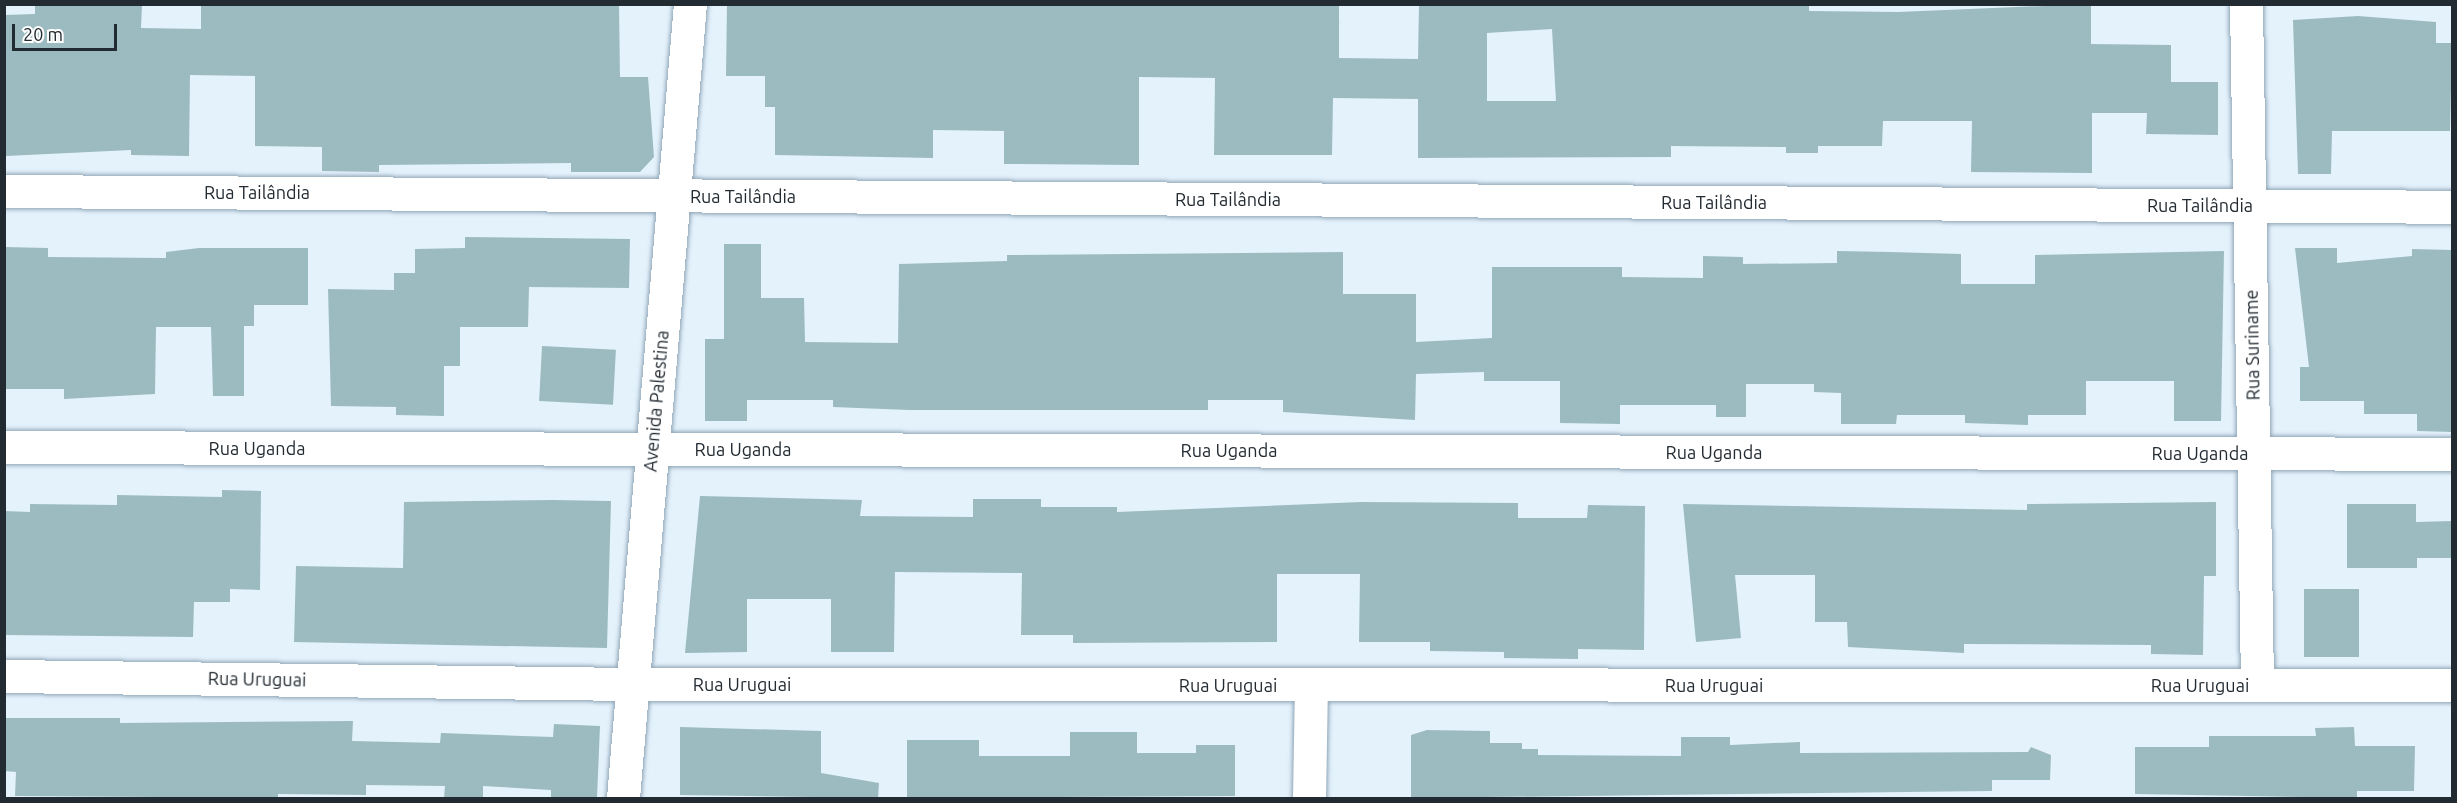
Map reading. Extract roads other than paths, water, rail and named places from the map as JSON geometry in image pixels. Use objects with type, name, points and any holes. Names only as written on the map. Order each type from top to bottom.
[{"type":"street","name":"Avenida Palestina","points":[[623,798],[690,4]]},
{"type":"street","name":"Rua Suriname","points":[[2246,4],[2257,685]]},
{"type":"street","name":"Rua Tailândia","points":[[4,191],[2452,207]]},
{"type":"street","name":"Rua Uganda","points":[[4,447],[2452,454]]},
{"type":"street","name":"Rua Uruguai","points":[[4,676],[633,684],[2452,685]]},
{"type":"street","points":[[1309,798],[1311,685]]}]
